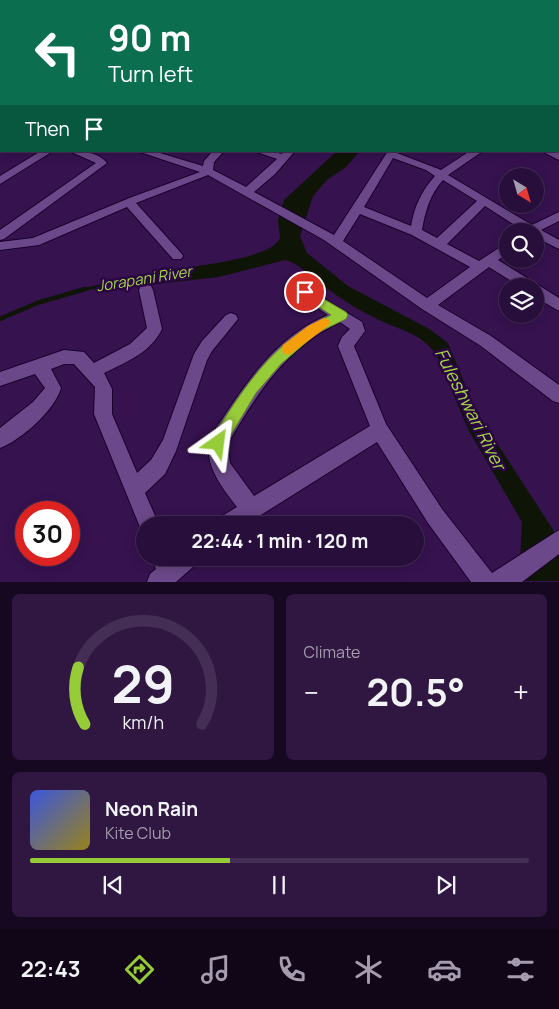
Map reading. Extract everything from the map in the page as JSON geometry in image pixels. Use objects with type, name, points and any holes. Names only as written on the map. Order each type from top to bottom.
[{"type":"street","points":[[0,181],[46,152]]},
{"type":"street","points":[[0,236],[102,163],[100,160],[77,152]]},
{"type":"street","points":[[145,152],[208,171],[332,240],[426,305],[486,341],[559,395]]},
{"type":"street","points":[[208,171],[209,162],[218,152]]},
{"type":"street","points":[[266,152],[287,155]]},
{"type":"street","points":[[416,232],[418,213],[427,193],[441,174],[473,152]]},
{"type":"street","points":[[332,240],[356,208],[392,153],[441,174],[521,223]]},
{"type":"street","points":[[247,192],[287,155]]},
{"type":"street","points":[[0,246],[35,242],[200,176],[208,171]]},
{"type":"street","points":[[439,244],[485,200]]},
{"type":"street","points":[[129,203],[177,256]]},
{"type":"street","points":[[356,208],[416,232],[513,278]]},
{"type":"street","points":[[544,225],[559,216]]},
{"type":"street","points":[[544,237],[559,245]]},
{"type":"street","points":[[426,305],[499,252]]},
{"type":"street","points":[[91,372],[136,348],[152,335],[155,329],[146,290]]},
{"type":"street","points":[[305,292],[356,326],[358,331],[347,342],[346,346],[380,430],[436,516],[485,582]]},
{"type":"street","points":[[544,296],[559,305]]},
{"type":"street","points":[[252,509],[220,464],[217,452],[218,443],[252,388],[277,360],[312,329],[342,315]]},
{"type":"street","points":[[134,490],[158,467],[162,460],[170,445],[200,359],[207,346],[231,320]]},
{"type":"street","points":[[0,379],[64,357],[78,357],[104,390],[101,407],[103,414],[145,516]]},
{"type":"street","points":[[0,439],[44,403],[52,394],[53,388],[50,382],[38,366]]},
{"type":"street","points":[[241,516],[380,430]]},
{"type":"street","points":[[506,578],[559,541]]},
{"type":"water","name":"Fuleshwari River","points":[[336,152],[359,152],[346,167],[327,180],[313,196],[300,236],[307,253],[348,286],[431,330],[448,343],[476,411],[552,528],[559,545],[559,581],[519,581],[522,522],[469,431],[436,354],[423,341],[356,308],[321,285],[296,265],[285,260],[219,277],[147,285],[154,271],[243,258],[273,246],[280,238],[278,220],[284,200]]},
{"type":"waterway","name":"Jorapani River","points":[[83,290],[156,275]]},
{"type":"waterway","name":"Jorapani River","points":[[0,319],[37,303],[83,290]]},
{"type":"slow traffic","points":[[288,349],[312,329],[324,323]]},
{"type":"route","points":[[218,443],[252,388],[277,360],[312,329],[342,315],[305,292]]}]
